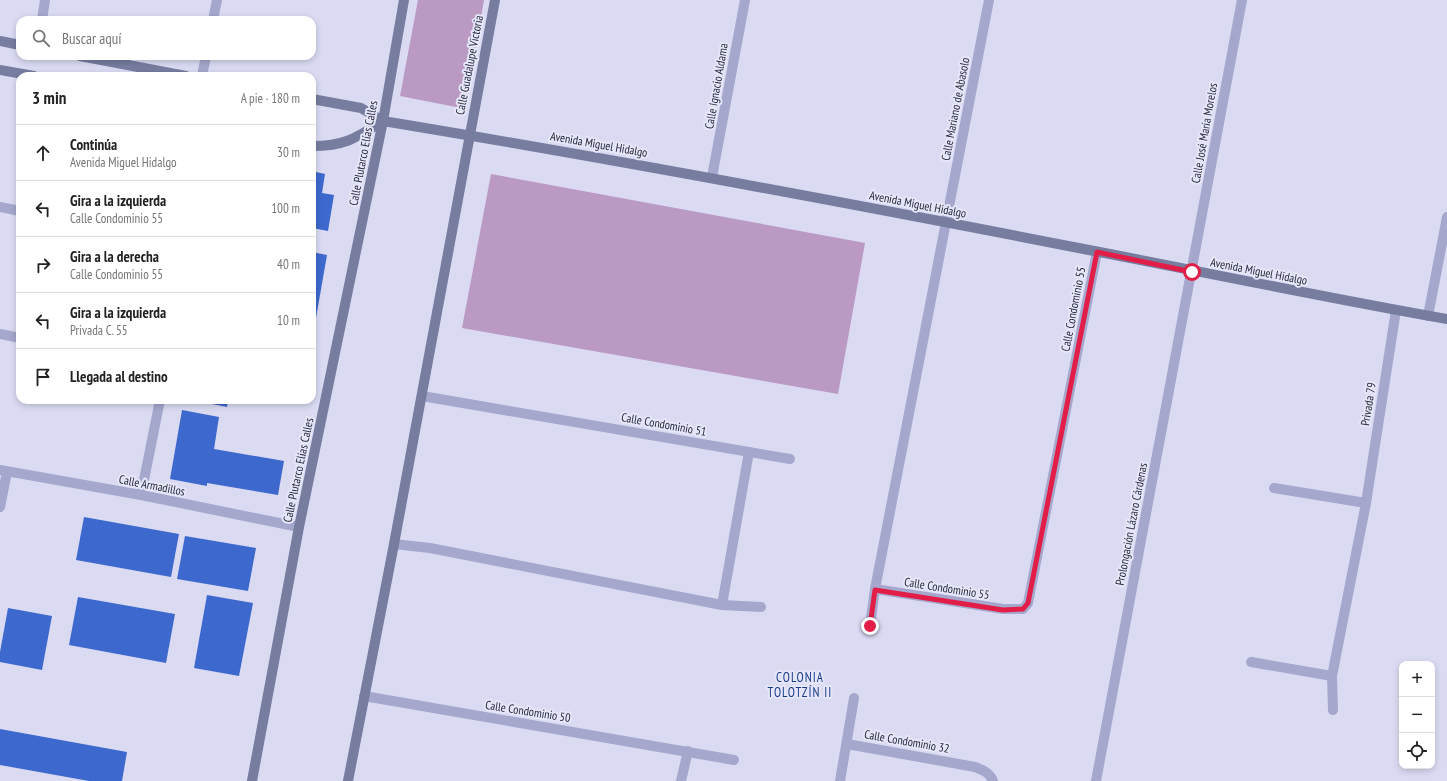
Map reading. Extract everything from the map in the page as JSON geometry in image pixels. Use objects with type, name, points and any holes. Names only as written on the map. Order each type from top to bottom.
[{"type":"main road","name":"Calle Plutarco Elías Calles","points":[[252,781],[299,527],[383,121],[404,0]]},
{"type":"main road","name":"Calle Guadalupe Victoria","points":[[470,135],[495,0]]},
{"type":"main road","points":[[0,41],[16,44]]},
{"type":"main road","points":[[101,60],[165,72]]},
{"type":"main road","points":[[0,70],[16,73]]},
{"type":"main road","name":"Avenida Miguel Hidalgo","points":[[316,100],[361,108],[383,121],[712,177],[947,222],[1192,272],[1447,319]]},
{"type":"main road","points":[[316,146],[330,146],[347,142],[383,121]]},
{"type":"main road","points":[[348,781],[422,396],[470,135]]},
{"type":"street","points":[[43,16],[46,0]]},
{"type":"street","points":[[214,16],[217,0]]},
{"type":"street","name":"Calle Ignacio Aldama","points":[[712,177],[745,0]]},
{"type":"street","name":"Calle Mariano de Abasolo","points":[[947,222],[989,0]]},
{"type":"street","name":"Calle José María Morelos","points":[[1192,272],[1242,0]]},
{"type":"street","points":[[203,72],[205,60]]},
{"type":"street","points":[[0,207],[16,210]]},
{"type":"street","points":[[1428,316],[1447,217]]},
{"type":"street","points":[[870,626],[875,590],[947,222]]},
{"type":"street","name":"Calle Condominio 55","points":[[875,590],[1003,610],[1023,609],[1028,603],[1097,252]]},
{"type":"street","name":"Prolongación Lázaro Cárdenas","points":[[1096,781],[1192,272]]},
{"type":"street","name":"Privada 79","points":[[1333,710],[1332,676],[1366,503],[1396,310]]},
{"type":"street","points":[[0,334],[16,337]]},
{"type":"street","name":"Calle Condominio 51","points":[[422,396],[790,459]]},
{"type":"street","points":[[141,496],[159,404]]},
{"type":"street","points":[[722,605],[749,452]]},
{"type":"street","points":[[0,507],[3,471]]},
{"type":"street","name":"Calle Armadillos","points":[[3,471],[299,527]]},
{"type":"street","points":[[1274,488],[1366,503]]},
{"type":"street","points":[[394,544],[430,548],[722,605],[761,607]]},
{"type":"street","points":[[1251,662],[1332,676]]},
{"type":"street","name":"Calle Condominio 50","points":[[364,696],[734,760]]},
{"type":"street","points":[[847,744],[854,698]]},
{"type":"street","name":"Calle Condominio 32","points":[[840,781],[847,744],[975,766],[984,770],[991,776],[993,781]]},
{"type":"street","points":[[681,781],[688,751]]},
{"type":"shaded area","points":[[418,0],[484,0],[465,105],[461,108],[400,96]]},
{"type":"shaded area","points":[[491,174],[865,243],[838,394],[462,328]]},
{"type":"building","points":[[316,172],[325,174],[322,193],[334,195],[328,231],[316,229]]},
{"type":"building","points":[[316,253],[327,255],[316,318]]},
{"type":"building","points":[[212,404],[227,404],[227,407]]},
{"type":"building","points":[[182,410],[219,417],[214,449],[284,461],[278,495],[207,483],[207,486],[170,479]]},
{"type":"building","points":[[84,517],[179,534],[171,577],[76,560]]},
{"type":"building","points":[[185,536],[256,548],[248,591],[177,579]]},
{"type":"building","points":[[207,595],[253,603],[239,676],[194,668]]},
{"type":"building","points":[[78,597],[175,614],[166,663],[69,645]]},
{"type":"building","points":[[8,608],[52,616],[42,670],[0,662],[0,652]]},
{"type":"building","points":[[0,729],[127,752],[122,781],[89,781],[0,765]]},
{"type":"district","name":"COLONIA TOLOTZÍN II","points":[[800,684]]},
{"type":"route","points":[[870,626],[875,590],[1003,610],[1023,609],[1028,603],[1030,595],[1097,252],[1192,272]]}]
